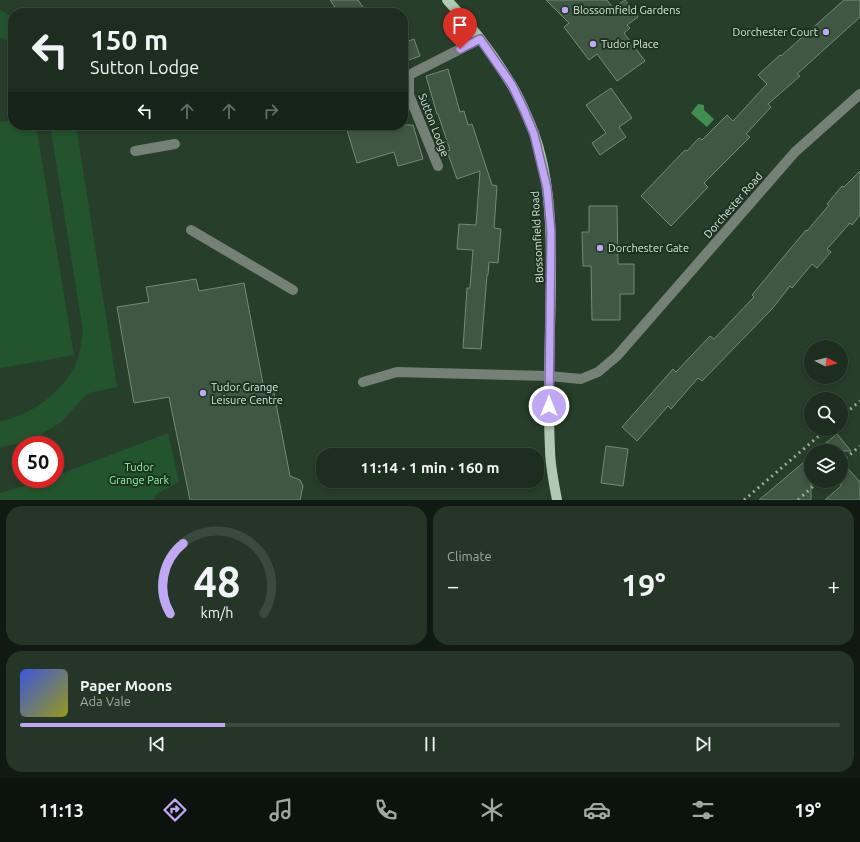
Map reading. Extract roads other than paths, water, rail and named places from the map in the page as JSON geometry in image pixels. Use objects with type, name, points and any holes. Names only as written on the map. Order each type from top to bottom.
[{"type":"main road","name":"Blossomfield Road","points":[[451,1],[512,85],[534,134],[547,188],[551,232],[549,376],[550,451],[557,500]]},
{"type":"street","name":"Sutton Lodge","points":[[438,166],[409,95],[409,75],[480,39]]},
{"type":"street","name":"Dorchester Road","points":[[363,382],[398,372],[549,376],[582,379],[598,372],[617,356],[795,152],[860,94]]},
{"type":"street","points":[[135,151],[175,144]]},
{"type":"street","points":[[191,230],[293,290]]},
{"type":"railway","points":[[848,411],[860,401]]},
{"type":"railway","points":[[744,500],[819,436]]},
{"type":"railway","points":[[848,456],[860,446]]},
{"type":"railway","points":[[798,500],[811,488]]},
{"type":"place","name":"Blossomfield Gardens","points":[[565,10]]},
{"type":"place","name":"Dorchester Court","points":[[826,32]]},
{"type":"place","name":"Tudor Place","points":[[593,44]]},
{"type":"place","name":"Dorchester Gate","points":[[600,248]]},
{"type":"place","name":"Tudor Grange Leisure Centre","points":[[203,393]]},
{"type":"park label","name":"Tudor Grange Park","points":[[139,473]]}]
